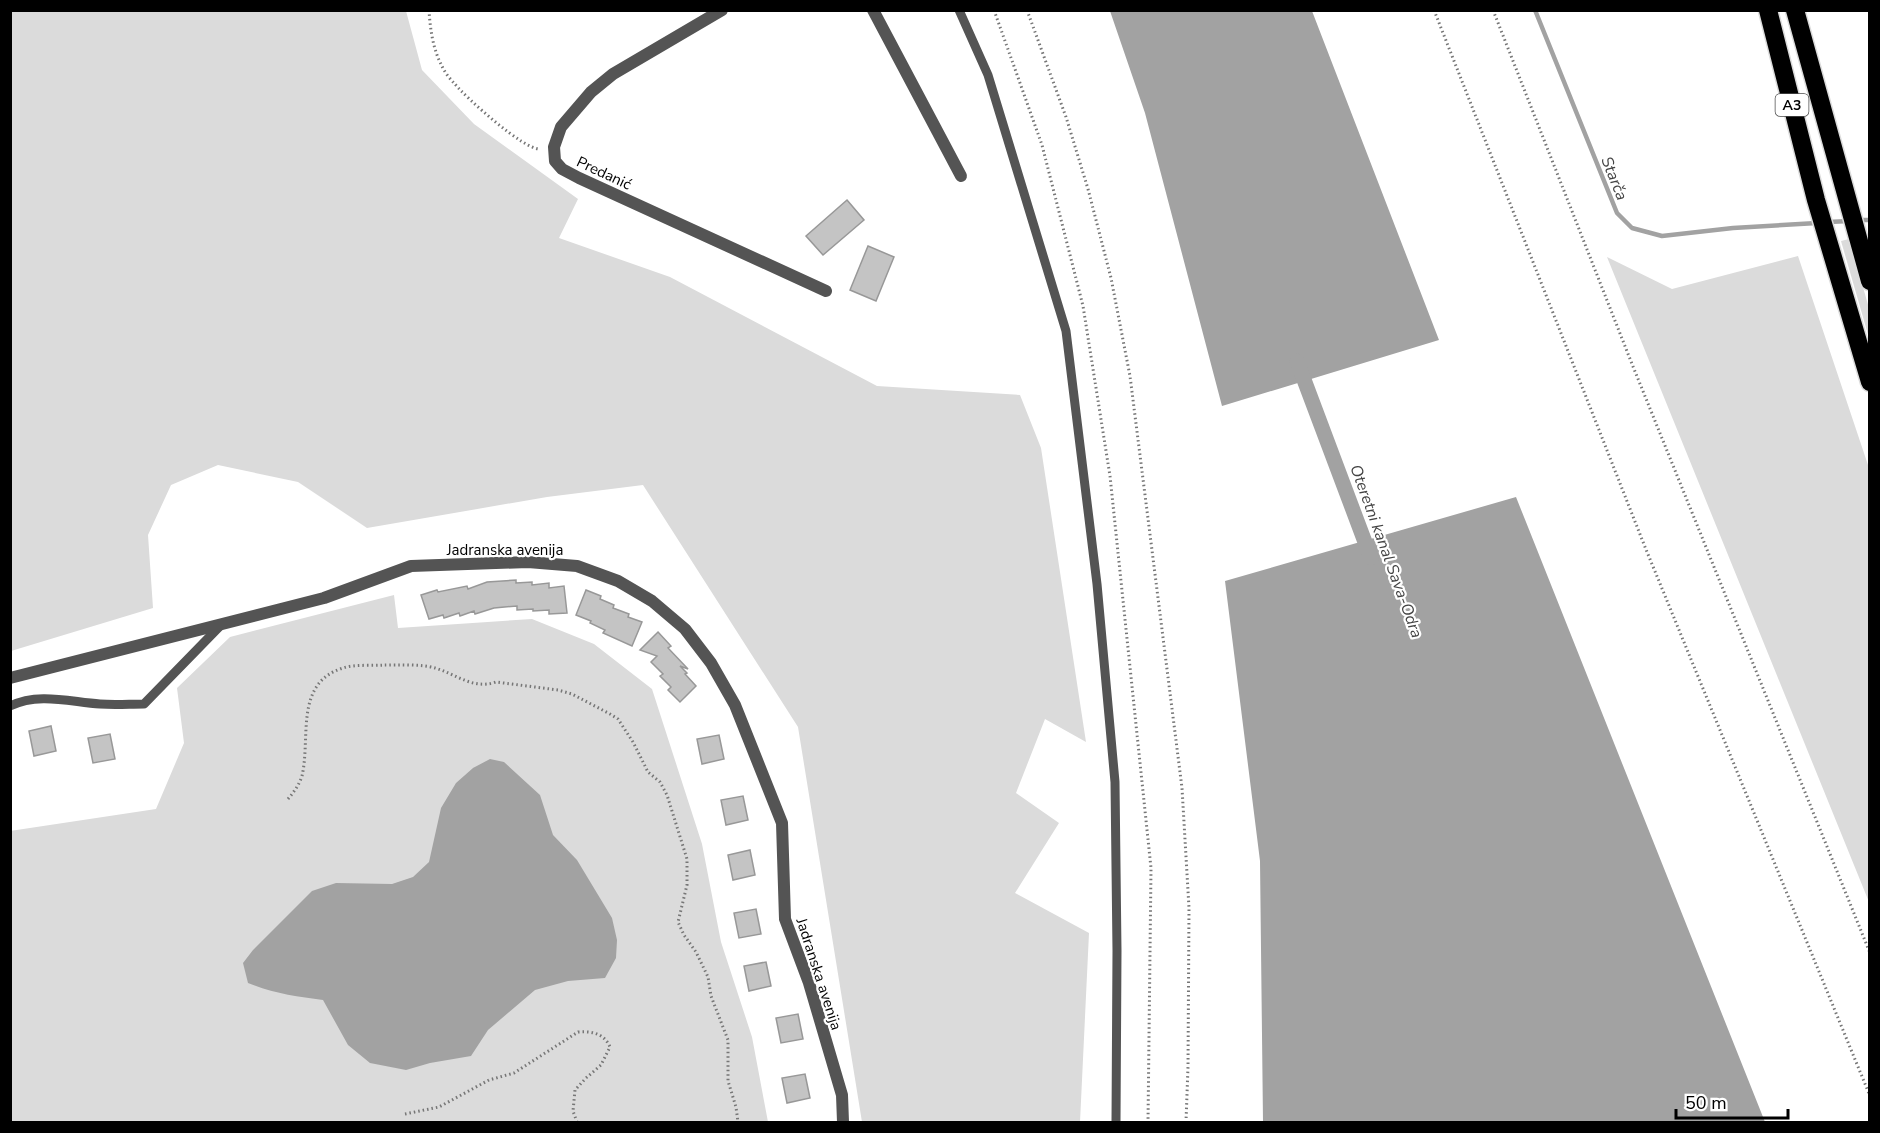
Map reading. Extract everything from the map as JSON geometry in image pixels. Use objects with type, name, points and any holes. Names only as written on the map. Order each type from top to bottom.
[{"type":"highway","name":"A3","points":[[1768,10],[1834,267],[1869,382]]},
{"type":"highway","name":"A3","points":[[1795,10],[1869,281]]},
{"type":"street","points":[[554,147],[561,127],[591,92],[613,74],[722,10]]},
{"type":"street","points":[[873,10],[961,176]]},
{"type":"street","name":"Predanić","points":[[554,147],[555,161],[562,170],[826,291]]},
{"type":"street","name":"Jadranska avenija","points":[[10,678],[324,598],[411,566],[528,562],[577,566],[618,581],[652,601],[685,629],[711,663],[735,705],[782,823],[785,919],[809,983],[842,1095],[843,1122]]},
{"type":"lane","points":[[959,10],[988,75],[1066,331],[1097,584],[1115,782],[1116,1122]]},
{"type":"lane","points":[[10,706],[20,702],[57,698],[99,704],[144,704],[221,624]]},
{"type":"path","points":[[429,10],[430,29],[440,63],[454,84],[490,118],[526,145],[537,150],[554,147]]},
{"type":"path","points":[[1027,10],[1066,117],[1088,189],[1111,278],[1130,376],[1182,788],[1188,908],[1186,1122]]},
{"type":"path","points":[[1434,10],[1645,547],[1869,1096]]},
{"type":"path","points":[[1493,10],[1632,364],[1869,953]]},
{"type":"path","points":[[288,799],[302,777],[308,706],[314,689],[324,677],[344,668],[390,665],[433,667],[469,683],[496,682],[558,690],[572,694],[618,719],[648,772],[660,782],[667,795],[687,859],[687,885],[678,922],[708,977],[711,996],[728,1040],[728,1081],[738,1122]]},
{"type":"path","points":[[405,1114],[439,1107],[489,1080],[514,1073],[578,1032],[590,1031],[603,1036],[610,1047],[601,1065],[575,1090],[573,1111],[577,1122]]},
{"type":"shaded area","points":[[11,10],[406,11],[422,70],[474,124],[578,199],[559,238],[670,277],[877,386],[1020,395],[1041,448],[1086,742],[1045,719],[1016,793],[1059,823],[1015,893],[1089,933],[1080,1122],[862,1122],[798,727],[643,485],[547,497],[367,528],[298,482],[218,465],[171,485],[148,535],[153,608],[11,651]]},
{"type":"shaded area","points":[[1849,239],[1869,308],[1869,338],[1841,241]]},
{"type":"shaded area","points":[[1798,256],[1869,468],[1869,902],[1607,257],[1672,289]]},
{"type":"shaded area","points":[[394,595],[398,628],[532,619],[594,644],[652,689],[702,844],[721,942],[752,1037],[768,1122],[11,1122],[10,831],[156,809],[184,743],[177,688],[230,637]]},
{"type":"water","points":[[1110,11],[1312,11],[1439,340],[1222,406],[1145,113]]},
{"type":"water","points":[[1516,497],[1765,1122],[1263,1122],[1260,861],[1225,581]]},
{"type":"water","points":[[490,759],[504,762],[540,795],[553,835],[577,860],[612,918],[617,940],[616,958],[605,978],[568,981],[535,990],[488,1030],[471,1056],[406,1070],[370,1063],[348,1045],[323,1000],[285,994],[248,983],[243,963],[312,891],[336,883],[392,884],[413,877],[429,862],[441,808],[456,783],[473,768]]},
{"type":"building","points":[[847,200],[864,220],[823,255],[806,236]]},
{"type":"building","points":[[868,246],[894,257],[876,301],[850,290]]},
{"type":"building","points":[[516,580],[516,583],[532,582],[532,585],[549,583],[549,588],[564,586],[567,613],[549,614],[549,610],[517,610],[517,606],[494,608],[475,614],[474,611],[460,616],[459,613],[444,618],[443,615],[429,619],[421,595],[437,590],[438,592],[467,586],[468,589],[487,582]]},
{"type":"building","points":[[586,590],[601,596],[600,599],[614,605],[613,608],[629,614],[628,617],[642,622],[632,646],[603,633],[605,630],[576,615]]},
{"type":"building","points":[[658,632],[671,646],[668,648],[688,669],[680,666],[696,686],[680,702],[668,690],[671,687],[660,676],[663,674],[651,662],[657,656],[640,650]]},
{"type":"building","points":[[51,726],[56,751],[34,756],[29,731]]},
{"type":"building","points":[[110,734],[115,759],[93,763],[88,738]]},
{"type":"building","points":[[719,735],[724,759],[702,764],[697,739]]},
{"type":"building","points":[[743,796],[748,820],[726,825],[721,800]]},
{"type":"building","points":[[750,850],[755,875],[733,880],[728,855]]},
{"type":"building","points":[[756,909],[761,934],[739,938],[734,913]]},
{"type":"building","points":[[766,962],[771,986],[749,991],[744,966]]},
{"type":"building","points":[[798,1014],[803,1039],[781,1043],[776,1018]]},
{"type":"building","points":[[805,1074],[810,1098],[787,1103],[782,1078]]},
{"type":"waterway","name":"Starča","points":[[1535,10],[1617,213],[1632,228],[1662,236],[1733,228],[1817,223]]},
{"type":"waterway","name":"Starča","points":[[1858,220],[1870,220]]},
{"type":"waterway","name":"Starča","points":[[1828,222],[1850,221]]},
{"type":"waterway","name":"Oteretni kanal Sava-Odra","points":[[1297,361],[1371,558]]}]
